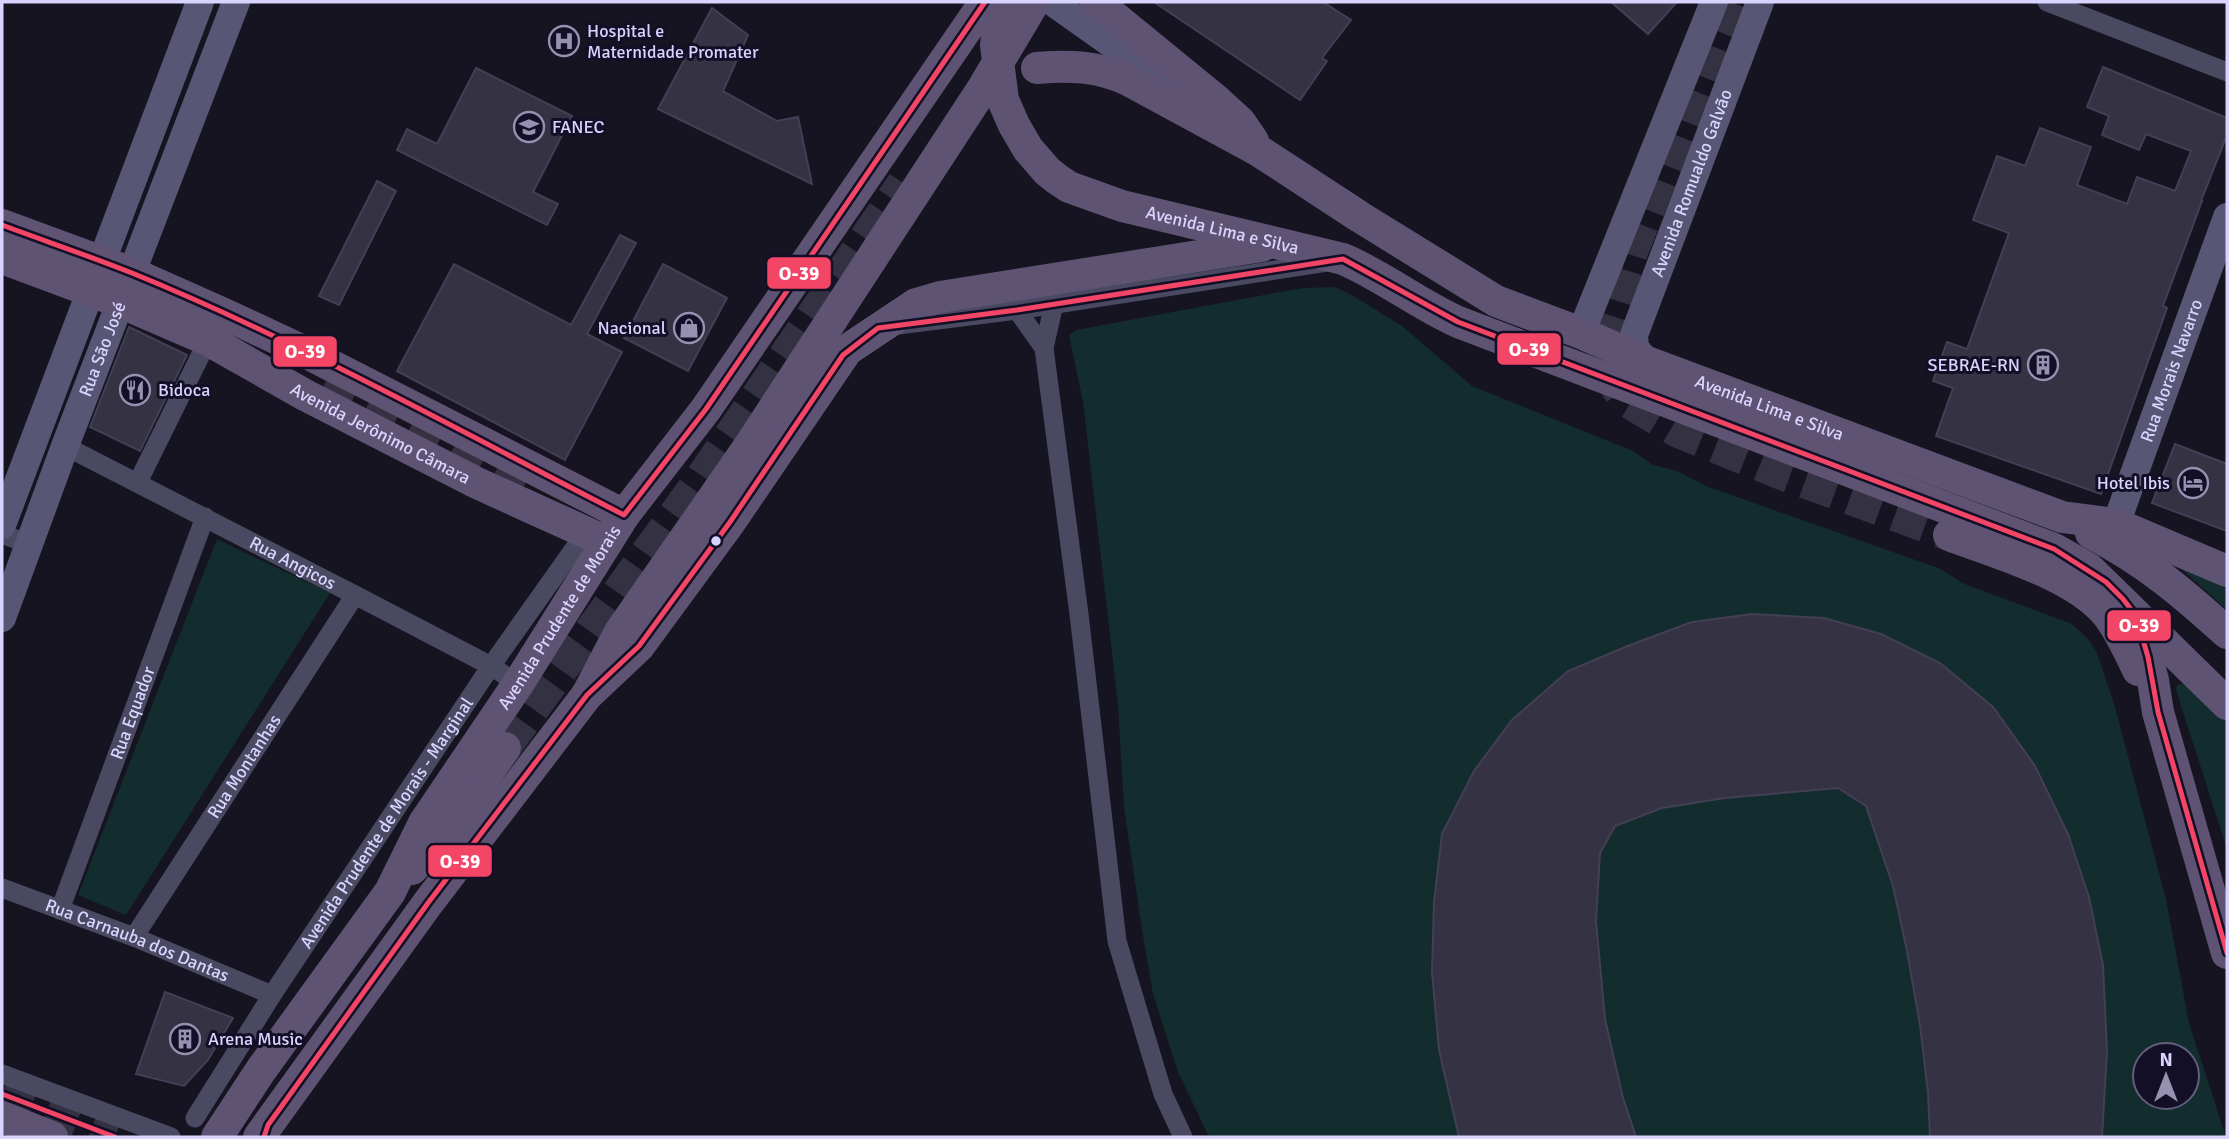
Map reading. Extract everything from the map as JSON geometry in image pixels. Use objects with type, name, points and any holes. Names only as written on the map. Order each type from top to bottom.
[{"type":"main road","name":"Rua São José","points":[[2,525],[200,2]]},
{"type":"main road","name":"Rua São José","points":[[2,618],[65,446],[236,2]]},
{"type":"main road","name":"Avenida Prudente de Morais","points":[[206,1128],[269,1059],[390,892],[424,823],[518,684],[597,537],[624,515],[706,408],[985,2]]},
{"type":"main road","name":"Avenida Lima e Silva","points":[[1007,2],[998,27],[996,45],[1003,100],[1028,149],[1047,171],[1069,187],[1122,206],[1343,259],[1458,322],[2054,549],[2089,569],[2133,609],[2227,704]]},
{"type":"main road","points":[[587,695],[620,632],[748,449],[983,88],[1044,2],[1259,151]]},
{"type":"main road","points":[[1096,2],[1240,122],[1259,151]]},
{"type":"main road","points":[[1581,333],[1714,2]]},
{"type":"main road","name":"Avenida Romualdo Galvão","points":[[1647,362],[1635,348],[1634,335],[1760,2]]},
{"type":"main road","name":"Avenida Lima e Silva","points":[[1037,68],[1084,66],[1111,71],[1259,151],[1496,301],[1581,333],[1647,362],[2062,517],[2116,524],[2227,571]]},
{"type":"main road","name":"Rua Morais Navarro","points":[[2116,524],[2227,217]]},
{"type":"main road","name":"Avenida Jerônimo Câmara","points":[[2,225],[132,273],[305,395],[477,483],[597,537]]},
{"type":"main road","points":[[263,1133],[428,903],[587,695],[639,646],[730,522],[843,355],[878,327],[916,304],[940,297],[1276,244]]},
{"type":"main road","name":"Avenida Jerônimo Câmara","points":[[2,258],[120,302],[221,335],[256,329],[624,515]]},
{"type":"main road","points":[[256,329],[273,358]]},
{"type":"main road","points":[[221,335],[325,383]]},
{"type":"main road","points":[[2062,517],[2123,550],[2175,585],[2227,632]]},
{"type":"main road","points":[[1949,535],[2055,576],[2080,590],[2106,614],[2131,655],[2158,712]]},
{"type":"main road","points":[[2133,609],[2153,680],[2158,712],[2227,953]]},
{"type":"main road","points":[[390,892],[445,834],[505,748]]},
{"type":"main road","points":[[2,1117],[52,1137]]},
{"type":"street","points":[[2047,2],[2227,72]]},
{"type":"street","points":[[878,327],[1017,310],[1343,259]]},
{"type":"street","points":[[1054,304],[1044,348],[1079,614],[1117,941],[1168,1110],[1183,1137]]},
{"type":"street","points":[[1017,310],[1044,348]]},
{"type":"street","points":[[138,482],[221,335]]},
{"type":"street","name":"Rua Angicos","points":[[65,446],[491,666],[518,684]]},
{"type":"street","name":"Rua Equador","points":[[60,910],[205,517]]},
{"type":"street","points":[[2,534],[29,544]]},
{"type":"street","name":"Avenida Prudente de Morais - Marginal","points":[[206,1128],[272,995],[491,666],[597,537]]},
{"type":"street","name":"Rua Montanhas","points":[[134,937],[355,595]]},
{"type":"street","name":"Rua Carnauba dos Dantas","points":[[2,888],[134,937],[272,995]]},
{"type":"street","points":[[2,1074],[171,1137]]},
{"type":"green space","points":[[1335,287],[1402,326],[1472,386],[1633,451],[1653,465],[1677,471],[1706,486],[1941,569],[1962,583],[2072,624],[2089,640],[2097,653],[2115,707],[2166,899],[2189,1023],[2195,1041],[2131,1041],[2131,1111],[2201,1111],[2201,1060],[2226,1137],[1209,1137],[1178,1072],[1153,994],[1142,930],[1124,807],[1118,705],[1083,402],[1069,335],[1076,330],[1304,288]]},
{"type":"green space","points":[[217,539],[330,593],[126,915],[78,895]]},
{"type":"green space","points":[[2176,564],[2227,587],[2227,610]]},
{"type":"green space","points":[[2190,683],[2227,718],[2227,849],[2176,690],[2177,685]]},
{"type":"building","points":[[1154,2],[1323,2],[1351,20],[1322,58],[1327,61],[1300,100]]},
{"type":"building","points":[[1611,2],[1677,2],[1648,34]]},
{"type":"building","points":[[712,8],[748,35],[723,91],[777,121],[798,117],[812,184],[658,109]]},
{"type":"building","points":[[2103,67],[2227,118],[2227,135],[2163,306],[2167,308],[2101,494],[1936,436],[1953,388],[1933,381],[1947,342],[1967,349],[2009,233],[1973,220],[1997,156],[2025,166],[2040,128],[2091,147],[2077,185],[2127,204],[2137,177],[2175,191],[2191,151],[2146,134],[2139,150],[2102,135],[2109,116],[2087,107]]},
{"type":"building","points":[[476,68],[572,116],[533,192],[558,204],[547,225],[397,150],[407,129],[437,144]]},
{"type":"building","points":[[377,181],[396,191],[339,305],[319,296]]},
{"type":"building","points":[[620,235],[636,243],[587,334],[622,352],[565,460],[397,371],[454,264],[571,325]]},
{"type":"building","points":[[663,264],[727,298],[688,371],[624,338]]},
{"type":"building","name":"Bidoca","points":[[129,327],[187,355],[140,451],[90,427]]},
{"type":"building","name":"Hotel Ibis","points":[[2175,444],[2227,464],[2227,531],[2152,503]]},
{"type":"building","points":[[1752,614],[1824,618],[1881,634],[1940,663],[1993,707],[2035,766],[2068,834],[2089,897],[2103,965],[2107,1052],[2102,1137],[1930,1137],[1920,1025],[1893,886],[1866,806],[1838,788],[1725,798],[1662,808],[1615,826],[1600,853],[1596,921],[1605,1019],[1623,1098],[1636,1137],[1459,1137],[1439,1050],[1432,972],[1434,902],[1442,834],[1474,771],[1512,720],[1568,671],[1692,622]]},
{"type":"building","name":"Arena Music","points":[[165,992],[233,1018],[208,1060],[184,1086],[136,1074]]},
{"type":"tunnel","points":[[1731,2],[1632,252],[1609,324],[1604,355],[1608,371],[1628,402],[1678,432],[1779,473],[1949,535]]},
{"type":"tunnel","points":[[505,748],[698,482],[903,183]]},
{"type":"tunnel","points":[[325,383],[530,484]]},
{"type":"tunnel","points":[[2,1094],[115,1137]]},
{"type":"transit line","name":"O-39","points":[[2,225],[132,273],[257,328],[624,515],[706,409],[985,2]]},
{"type":"transit line","name":"O-39","points":[[264,1137],[268,1125],[428,903],[587,695],[639,646],[730,522],[843,355],[878,328],[1017,310],[1343,259],[1458,322],[2054,549],[2106,582],[2136,616],[2148,657],[2158,712],[2227,953]]},
{"type":"transit line","name":"O-39","points":[[2,1094],[115,1137]]},
{"type":"place","name":"Hospital e Maternidade Promater","points":[[564,41]]},
{"type":"place","name":"FANEC","points":[[529,127]]},
{"type":"place","name":"Nacional","points":[[689,328]]},
{"type":"place","name":"SEBRAE-RN","points":[[2043,365]]},
{"type":"place","name":"Bidoca","points":[[135,390]]},
{"type":"place","name":"Hotel Ibis","points":[[2193,483]]},
{"type":"place","name":"Arena Music","points":[[185,1039]]}]
